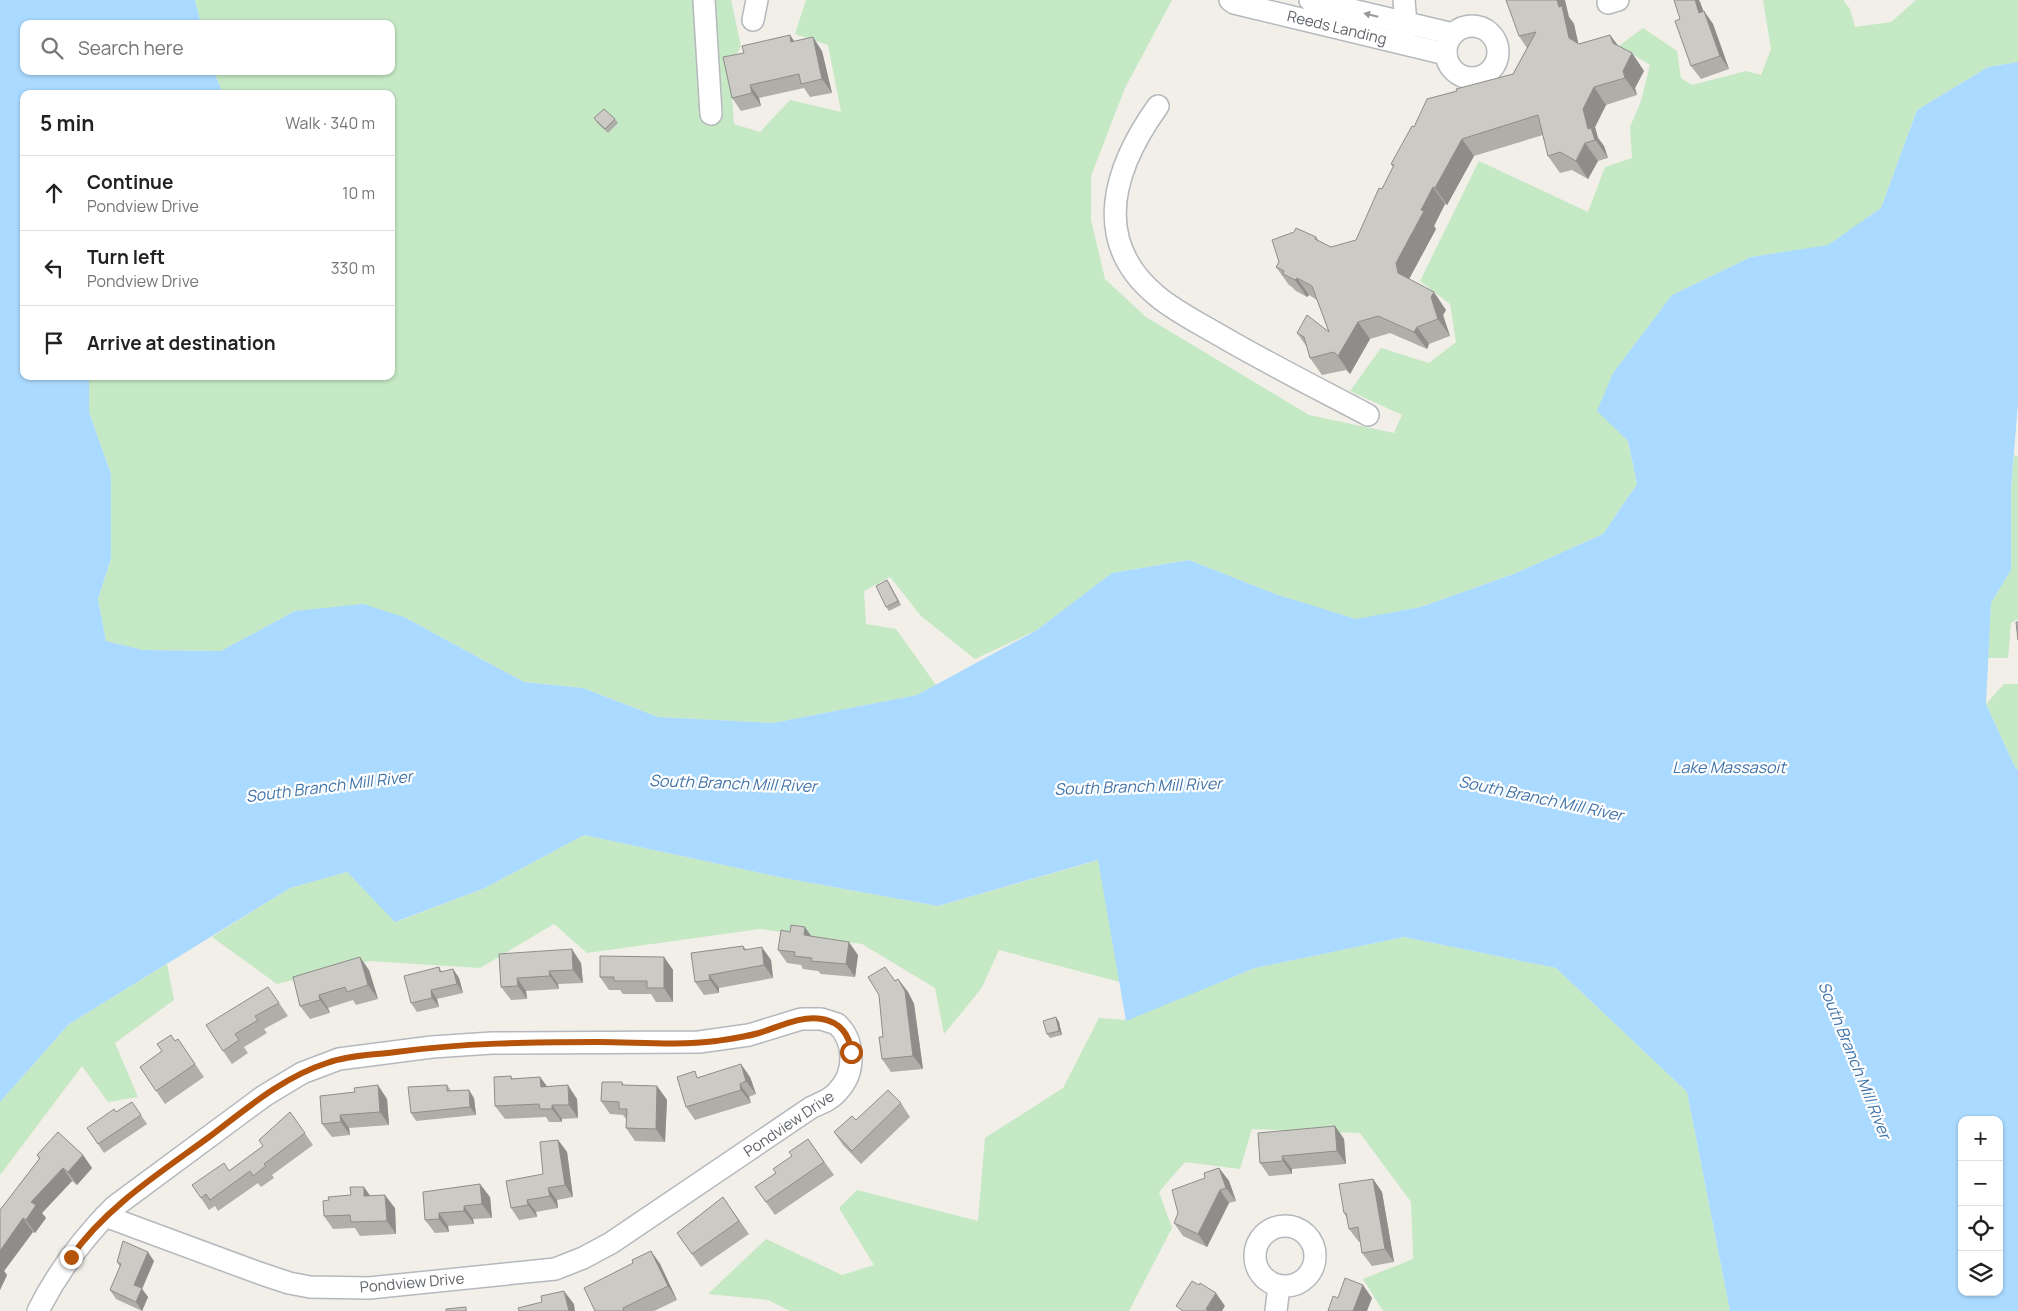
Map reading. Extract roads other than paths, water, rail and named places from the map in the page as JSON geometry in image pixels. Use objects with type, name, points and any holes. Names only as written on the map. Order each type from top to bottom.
[{"type":"street","points":[[704,0],[711,114]]},
{"type":"street","name":"Reeds Landing","points":[[1230,0],[1234,3],[1303,21],[1403,34],[1449,44]]},
{"type":"street","name":"Reeds Landing","points":[[1310,0],[1403,34]]},
{"type":"street","points":[[1403,34],[1404,0]]},
{"type":"street","points":[[1158,106],[1128,153],[1119,179],[1115,203],[1116,225],[1128,262],[1155,294],[1170,306],[1235,344],[1368,415]]},
{"type":"street","name":"Pondview Drive","points":[[38,1311],[80,1245],[105,1216],[264,1096],[302,1073],[339,1059],[438,1046],[492,1043],[708,1042],[749,1035],[801,1019],[812,1018],[837,1024],[850,1044],[850,1062],[846,1078],[839,1091],[831,1098],[812,1107],[611,1243],[583,1258],[555,1268],[369,1288],[310,1287],[288,1283],[259,1273],[105,1216]]},
{"type":"street","points":[[1276,1311],[1279,1286]]},
{"type":"water","name":"Lake Massasoit","points":[[0,0],[195,0],[200,20],[20,20],[20,75],[216,75],[221,90],[20,90],[20,380],[89,380],[89,412],[111,474],[111,559],[98,599],[106,641],[143,650],[221,651],[295,611],[363,604],[404,617],[524,682],[583,688],[658,717],[773,723],[917,695],[1037,630],[1112,573],[1189,560],[1275,594],[1356,619],[1421,607],[1516,573],[1603,534],[1637,484],[1628,441],[1597,411],[1613,373],[1672,295],[1751,257],[1828,245],[1881,208],[1917,110],[1988,67],[2018,62],[2018,403],[2011,489],[2011,570],[1991,603],[1986,704],[2018,770],[2018,1311],[1730,1311],[1687,1092],[1556,968],[1404,937],[1255,968],[1126,1021],[1098,860],[938,906],[784,878],[584,835],[485,888],[395,922],[347,872],[290,888],[69,1024],[0,1102]]},
{"type":"water label","name":"South Branch Mill River","points":[[733,783]]},
{"type":"water label","name":"South Branch Mill River","points":[[329,786]]},
{"type":"water label","name":"South Branch Mill River","points":[[1138,786]]},
{"type":"water label","name":"South Branch Mill River","points":[[1541,798]]},
{"type":"water label","name":"South Branch Mill River","points":[[1855,1060]]}]
